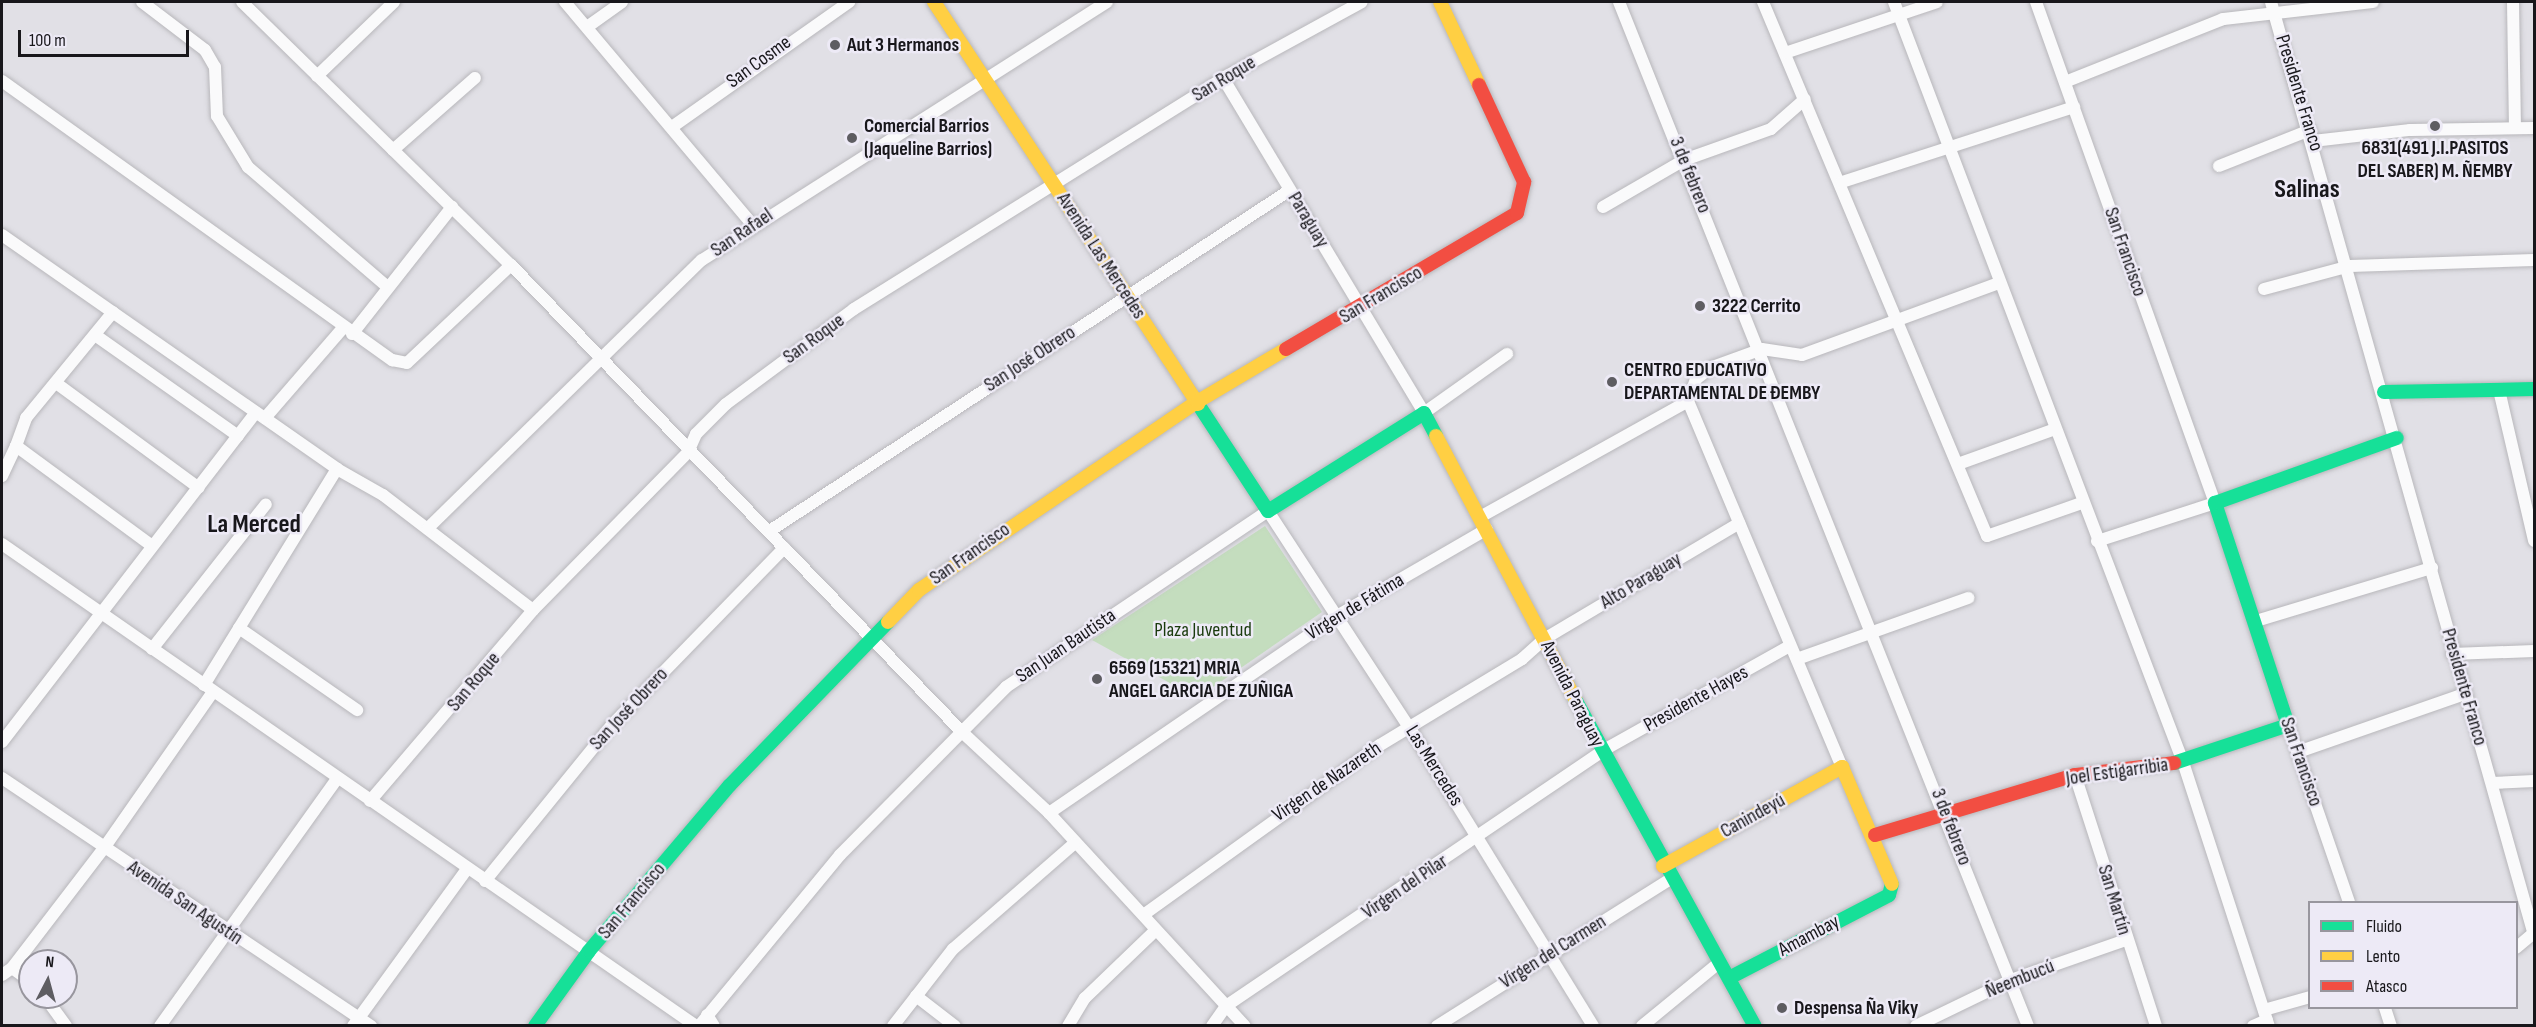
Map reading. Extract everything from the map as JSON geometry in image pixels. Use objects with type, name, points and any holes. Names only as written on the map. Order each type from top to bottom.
[{"type":"street","points":[[142,2],[205,50],[217,80],[217,116],[248,167],[385,285]]},
{"type":"street","points":[[242,2],[511,265],[688,452],[771,530],[784,548],[875,638],[963,733],[1050,813],[1074,844],[1146,913],[1156,930],[1245,1026]]},
{"type":"street","points":[[317,76],[394,2]]},
{"type":"street","points":[[565,2],[753,225]]},
{"type":"street","points":[[586,27],[622,2]]},
{"type":"street","name":"San Cosme","points":[[672,127],[849,2]]},
{"type":"street","name":"Avenida Las Mercedes","points":[[934,2],[1268,511]]},
{"type":"street","name":"San Rafael","points":[[428,528],[702,260],[753,225],[1107,2]]},
{"type":"street","name":"San Roque","points":[[370,801],[533,610],[688,452],[696,434],[765,373],[854,309],[1055,186],[1223,78],[1362,2]]},
{"type":"street","name":"San Francisco","points":[[535,1026],[589,951],[729,786],[935,577],[1197,402],[1360,308],[1517,213],[1524,182],[1440,2]]},
{"type":"street","name":"3 de febrero","points":[[1619,2],[1762,348],[2028,1026]]},
{"type":"street","points":[[1763,2],[1842,182],[1987,536],[2082,503]]},
{"type":"street","points":[[1894,2],[1953,149],[1999,283],[2183,762],[2267,1019]]},
{"type":"street","points":[[1785,53],[1937,2]]},
{"type":"street","name":"San Francisco","points":[[2036,2],[2256,621],[2288,725],[2348,901]]},
{"type":"street","points":[[2065,82],[2223,19],[2272,6],[2373,2]]},
{"type":"street","points":[[2513,2],[2515,128]]},
{"type":"street","name":"Presidente Franco","points":[[2272,6],[2350,266],[2432,568],[2452,654],[2533,920],[2534,934]]},
{"type":"street","points":[[393,150],[475,78]]},
{"type":"street","name":"Paraguay","points":[[1223,78],[1393,361]]},
{"type":"street","points":[[2,81],[347,331],[392,360],[407,363],[511,265]]},
{"type":"street","points":[[1603,207],[1684,160],[1771,129],[1805,99]]},
{"type":"street","points":[[1842,182],[1953,149],[2074,107]]},
{"type":"street","points":[[2219,166],[2312,135],[2410,130],[2535,128]]},
{"type":"street","name":"San José Obrero","points":[[771,530],[1290,190]]},
{"type":"street","points":[[2,742],[98,611],[199,488],[238,436],[347,331],[452,207]]},
{"type":"street","points":[[2,235],[337,469],[428,528],[533,610]]},
{"type":"street","points":[[2264,290],[2350,266],[2535,260]]},
{"type":"street","points":[[1875,836],[1842,767],[1790,646],[1688,400],[1696,379],[1710,368],[1762,348],[1802,355],[1999,283]]},
{"type":"street","points":[[2,476],[26,418],[113,312]]},
{"type":"street","points":[[95,335],[238,436]]},
{"type":"street","name":"San Juan Bautista","points":[[698,1026],[711,1020],[840,855],[1032,668],[1268,511],[1424,413],[1507,354]]},
{"type":"street","name":"Avenida Paraguay","points":[[1393,361],[1424,413],[1483,523],[1670,879],[1755,1026]]},
{"type":"street","points":[[56,383],[199,488]]},
{"type":"street","points":[[2384,392],[2535,389]]},
{"type":"street","points":[[2499,390],[2535,541]]},
{"type":"street","name":"Virgen de Fátima","points":[[1050,813],[1337,616],[1483,523],[1688,400]]},
{"type":"street","points":[[1958,464],[2055,429]]},
{"type":"street","points":[[2097,541],[2215,503],[2397,438]]},
{"type":"street","points":[[16,446],[151,545]]},
{"type":"street","points":[[7,971],[104,848],[208,689],[239,628],[337,469]]},
{"type":"street","points":[[152,650],[266,504]]},
{"type":"street","name":"Las Mercedes","points":[[1268,511],[1412,730],[1551,953],[1593,1026]]},
{"type":"street","name":"Alto Paraguay","points":[[1544,639],[1739,523]]},
{"type":"street","points":[[2,544],[336,780],[698,1026]]},
{"type":"street","name":"San José Obrero","points":[[485,881],[612,725],[784,548]]},
{"type":"street","points":[[2256,621],[2432,568]]},
{"type":"street","points":[[1797,659],[1872,628],[1968,598]]},
{"type":"street","points":[[239,628],[357,710]]},
{"type":"street","name":"Virgen de Nazareth","points":[[1146,913],[1276,815],[1522,659],[1544,639]]},
{"type":"street","name":"Presidente Hayes","points":[[1602,752],[1790,646]]},
{"type":"street","points":[[2452,654],[2535,651]]},
{"type":"street","points":[[2298,752],[2465,694]]},
{"type":"street","name":"Joel Estigarribia","points":[[1875,836],[2075,775],[2183,762],[2288,725]]},
{"type":"street","name":"Virgen del Pilar","points":[[1212,1026],[1226,1006],[1479,838],[1602,752]]},
{"type":"street","name":"Canindeyú","points":[[1664,866],[1842,767]]},
{"type":"street","name":"San Martín","points":[[2075,775],[2126,940],[2156,1026]]},
{"type":"street","name":"Avenida San Agustín","points":[[2,778],[356,1022],[371,1026]]},
{"type":"street","points":[[160,1026],[230,934],[336,780]]},
{"type":"street","points":[[2492,783],[2535,782]]},
{"type":"street","name":"Amambay","points":[[1729,978],[1889,895],[1893,880],[1875,836]]},
{"type":"street","points":[[893,1026],[953,949],[1074,844]]},
{"type":"street","points":[[356,1022],[466,868]]},
{"type":"street","name":"Vírgen del Carmen","points":[[1444,1024],[1551,953],[1670,879]]},
{"type":"street","points":[[1068,1026],[1085,998],[1156,930]]},
{"type":"street","points":[[2518,947],[2534,934]]},
{"type":"street","name":"Ñeembucú","points":[[1916,1026],[2011,980],[2126,940]]},
{"type":"street","points":[[1642,1026],[1720,962]]},
{"type":"street","points":[[916,996],[956,1026]]},
{"type":"street","points":[[2253,1026],[2308,998]]},
{"type":"street","points":[[54,1009],[66,1026]]},
{"type":"street","points":[[2385,1009],[2391,1026]]},
{"type":"green space","name":"Plaza Juventud","points":[[1265,526],[1322,612],[1197,698],[1092,640]]},
{"type":"traffic: fast","points":[[2384,392],[2534,389]]},
{"type":"traffic: fast","points":[[1198,404],[1268,511],[1424,413],[1436,436]]},
{"type":"traffic: fast","points":[[2174,763],[2288,725],[2215,503],[2397,438]]},
{"type":"traffic: fast","points":[[535,1026],[589,951],[729,786],[888,622]]},
{"type":"traffic: fast","points":[[1575,699],[1755,1026]]},
{"type":"traffic: fast","points":[[1729,978],[1889,895],[1892,884]]},
{"type":"traffic: slow","points":[[934,2],[1198,404]]},
{"type":"traffic: slow","points":[[1440,2],[1479,85]]},
{"type":"traffic: slow","points":[[888,622],[919,590],[1197,402],[1286,349]]},
{"type":"traffic: slow","points":[[1436,436],[1575,699]]},
{"type":"traffic: slow","points":[[1663,866],[1842,767],[1892,884]]},
{"type":"traffic: jam","points":[[1286,349],[1517,213],[1524,182],[1479,85]]},
{"type":"traffic: jam","points":[[1875,835],[2075,775],[2174,763]]},
{"type":"place","name":"Aut 3 Hermanos","points":[[835,45]]},
{"type":"place","name":"6831(491 J.I.PASITOS DEL SABER) M. ÑEMBY","points":[[2435,126]]},
{"type":"place","name":"Comercial Barrios (Jaqueline Barrios)","points":[[852,138]]},
{"type":"place","name":"3222 Cerrito","points":[[1700,306]]},
{"type":"place","name":"CENTRO EDUCATIVO DEPARTAMENTAL DE ÐEMBY","points":[[1612,382]]},
{"type":"place","name":"6569 (15321) MRIA ANGEL GARCIA DE ZUÑIGA","points":[[1097,679]]},
{"type":"place","name":"Despensa Ña Viky","points":[[1782,1008]]},
{"type":"district","name":"Salinas","points":[[2307,190]]},
{"type":"district","name":"La Merced","points":[[254,525]]}]
